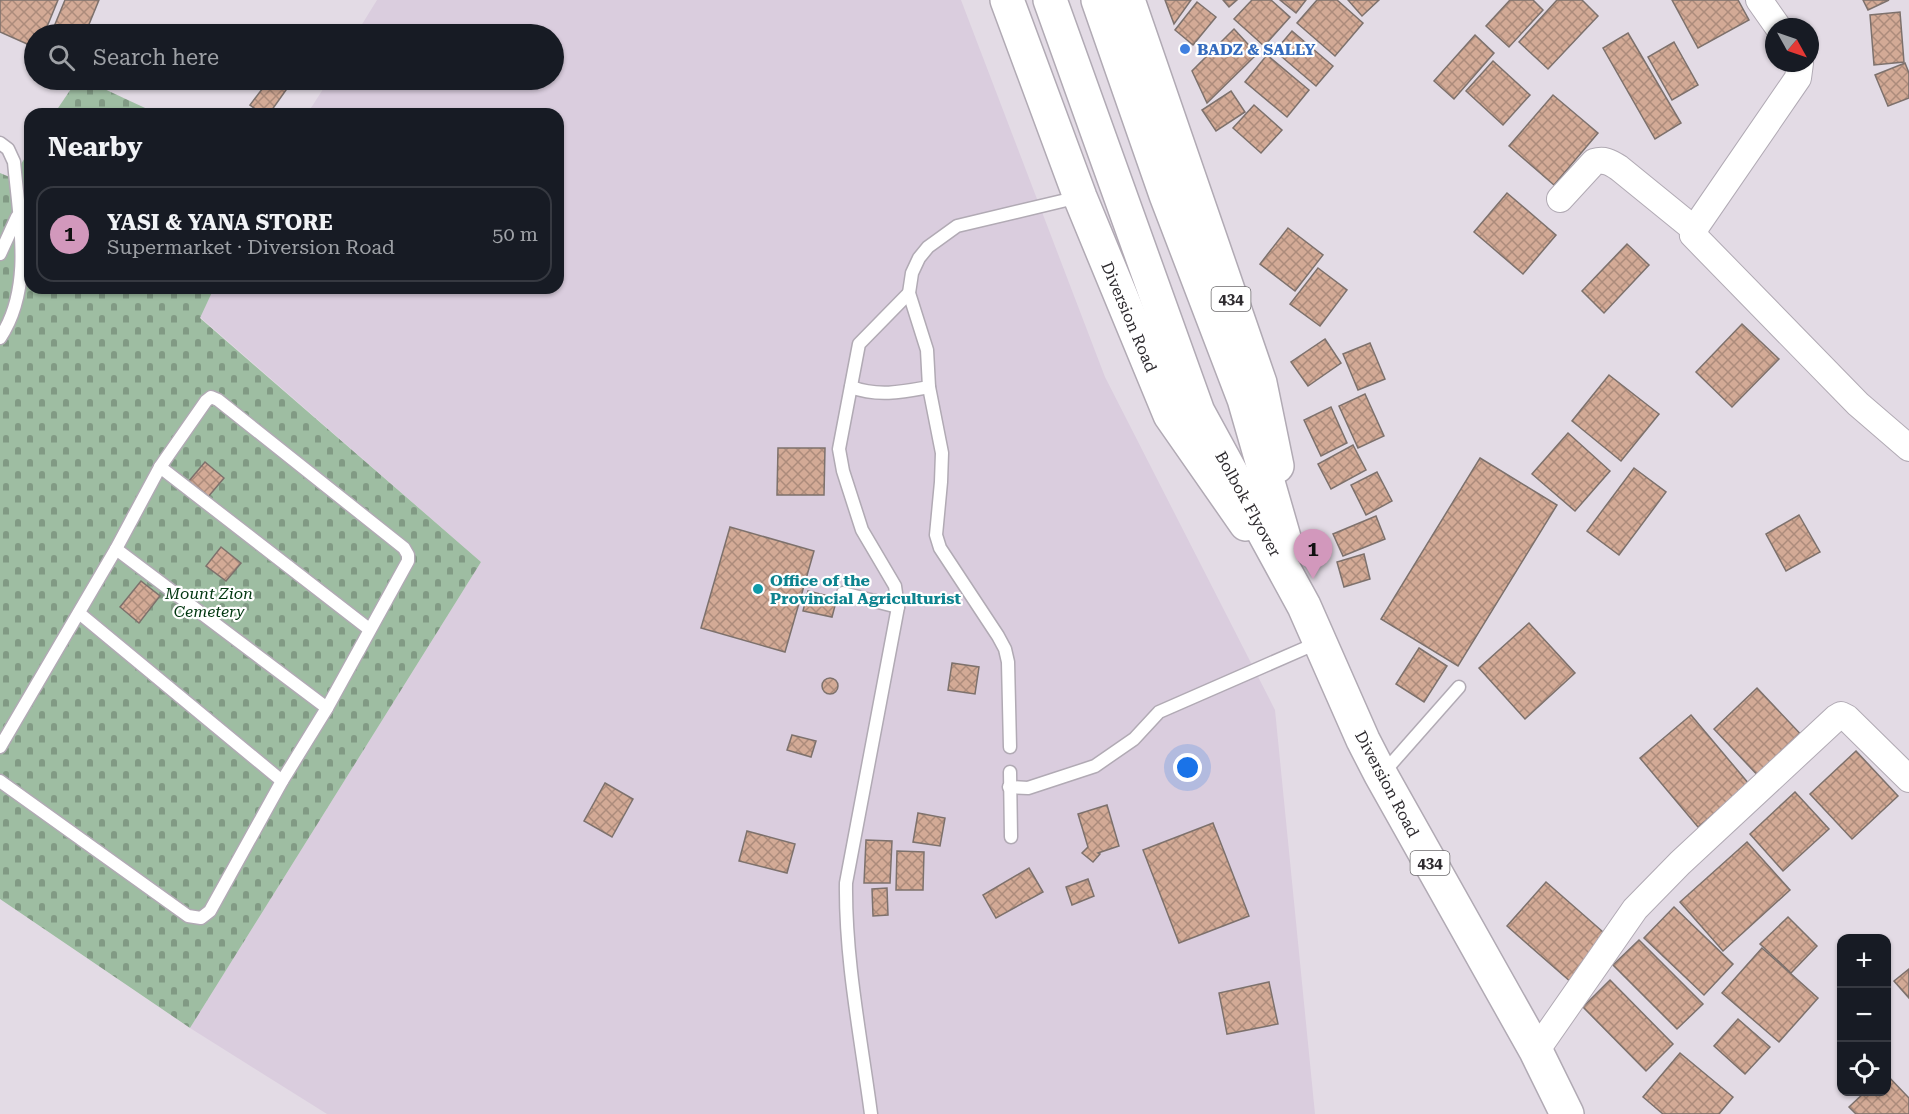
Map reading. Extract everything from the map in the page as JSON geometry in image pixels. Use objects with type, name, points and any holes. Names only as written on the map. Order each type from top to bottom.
[{"type":"main road","name":"Diversion Road","points":[[1007,0],[1080,197],[1170,415],[1304,606],[1363,741],[1381,776],[1536,1051],[1567,1114]]},
{"type":"main road","name":"Bolbok Flyover","points":[[1050,0],[1198,412],[1304,606]]},
{"type":"main road","name":"Bolbok Flyover","points":[[1098,0],[1166,195],[1244,399],[1304,606]]},
{"type":"main road","name":"Diversion Road","points":[[1128,0],[1260,383],[1304,606]]},
{"type":"street","points":[[1759,0],[1772,18]]},
{"type":"street","points":[[1799,72],[1798,78],[1694,229],[1693,235],[1858,404],[1909,448]]},
{"type":"street","points":[[1560,199],[1594,162],[1602,160],[1619,168],[1694,229]]},
{"type":"street","points":[[1536,1051],[1635,909],[1680,863],[1836,718],[1841,715],[1847,718],[1909,779]]},
{"type":"lane","points":[[0,143],[8,149],[14,162],[21,274],[18,300],[0,338]]},
{"type":"lane","points":[[1010,747],[1008,662],[1005,649],[939,548],[936,535],[942,453],[929,387],[927,350],[909,293],[912,273],[919,258],[928,247],[957,226],[1080,197]]},
{"type":"lane","points":[[0,254],[18,215]]},
{"type":"lane","points":[[871,1114],[845,908],[846,883],[898,607],[895,586],[862,530],[843,471],[839,449],[859,344],[909,293]]},
{"type":"lane","points":[[851,387],[861,391],[890,394],[929,387]]},
{"type":"lane","points":[[0,747],[116,549],[160,467],[206,400],[211,397],[218,400],[404,548],[408,555],[408,561],[327,708],[282,781],[210,911],[201,918],[188,916],[0,781]]},
{"type":"lane","points":[[160,467],[369,629]]},
{"type":"lane","points":[[116,549],[327,708]]},
{"type":"lane","points":[[843,593],[898,607]]},
{"type":"lane","points":[[79,613],[282,781]]},
{"type":"lane","points":[[1009,787],[1028,788],[1095,766],[1134,739],[1159,712],[1320,642]]},
{"type":"lane","points":[[1381,776],[1459,687]]},
{"type":"lane","points":[[1010,772],[1011,837]]},
{"type":"shaded area","points":[[377,0],[961,0],[1105,377],[1275,710],[1315,1114],[327,1114],[190,1028],[481,562],[200,317],[211,294],[564,294],[564,108],[311,108],[323,90],[564,90],[564,24],[362,24]]},
{"type":"green space","points":[[70,90],[106,90],[145,108],[58,108]]},
{"type":"green space","name":"Mount Zion Cemetery","points":[[24,159],[24,294],[211,294],[200,318],[481,562],[190,1028],[0,899],[0,173],[12,178]]},
{"type":"building","points":[[0,0],[58,0],[48,24],[24,24],[24,43],[0,32]]},
{"type":"building","points":[[65,0],[99,0],[89,24],[55,24]]},
{"type":"building","points":[[1165,0],[1191,0],[1174,24]]},
{"type":"building","points":[[1223,0],[1237,0],[1229,7]]},
{"type":"building","points":[[1252,0],[1271,0],[1290,17],[1264,46],[1234,19]]},
{"type":"building","points":[[1280,0],[1306,0],[1296,13]]},
{"type":"building","points":[[1317,0],[1337,0],[1363,23],[1335,56],[1297,23]]},
{"type":"building","points":[[1348,0],[1379,0],[1362,16]]},
{"type":"building","points":[[1510,0],[1533,0],[1543,10],[1509,47],[1486,26]]},
{"type":"building","points":[[1557,0],[1582,0],[1598,16],[1548,69],[1519,42]]},
{"type":"building","points":[[1672,0],[1738,0],[1749,20],[1698,48]]},
{"type":"building","points":[[1863,0],[1889,0],[1868,10]]},
{"type":"building","points":[[1197,2],[1216,17],[1193,45],[1175,30]]},
{"type":"building","points":[[1900,12],[1904,62],[1874,65],[1870,15]]},
{"type":"building","points":[[1234,29],[1257,54],[1207,103],[1192,71]]},
{"type":"building","points":[[1292,31],[1333,66],[1316,86],[1275,51]]},
{"type":"building","points":[[1628,33],[1681,123],[1655,139],[1603,48]]},
{"type":"building","points":[[1475,35],[1494,53],[1454,99],[1434,81]]},
{"type":"building","points":[[1674,42],[1698,85],[1672,100],[1648,57]]},
{"type":"building","points":[[1267,55],[1309,90],[1287,117],[1245,82]]},
{"type":"building","points":[[1493,61],[1530,95],[1503,125],[1466,91]]},
{"type":"building","points":[[1905,63],[1909,73],[1909,98],[1888,106],[1875,75]]},
{"type":"building","points":[[261,90],[286,90],[273,108],[254,108],[250,105]]},
{"type":"building","points":[[1231,91],[1245,112],[1216,131],[1202,110]]},
{"type":"building","points":[[1553,95],[1598,133],[1554,185],[1509,146]]},
{"type":"building","points":[[1254,105],[1282,130],[1261,153],[1233,128]]},
{"type":"building","points":[[1507,193],[1556,235],[1523,274],[1474,232]]},
{"type":"building","points":[[1288,228],[1323,255],[1295,291],[1260,264]]},
{"type":"building","points":[[1627,244],[1649,265],[1604,313],[1582,291]]},
{"type":"building","points":[[1318,268],[1347,290],[1320,326],[1290,304]]},
{"type":"building","points":[[1742,324],[1779,359],[1732,407],[1696,372]]},
{"type":"building","points":[[1325,339],[1341,363],[1308,386],[1291,362]]},
{"type":"building","points":[[1370,343],[1385,379],[1358,390],[1343,354]]},
{"type":"building","points":[[1609,375],[1659,414],[1621,461],[1572,421]]},
{"type":"building","points":[[1365,394],[1384,436],[1358,448],[1339,406]]},
{"type":"building","points":[[1331,407],[1347,443],[1321,456],[1304,420]]},
{"type":"building","points":[[1568,433],[1610,471],[1575,511],[1532,474]]},
{"type":"building","points":[[1353,445],[1366,470],[1331,489],[1318,464]]},
{"type":"building","points":[[778,448],[825,448],[824,495],[777,495]]},
{"type":"building","points":[[1480,458],[1557,505],[1458,666],[1381,619]]},
{"type":"building","points":[[205,462],[224,478],[208,497],[189,481]]},
{"type":"building","points":[[1634,468],[1666,492],[1619,555],[1587,531]]},
{"type":"building","points":[[1377,472],[1392,501],[1366,515],[1351,485]]},
{"type":"building","points":[[1799,515],[1820,552],[1786,571],[1766,534]]},
{"type":"building","points":[[1376,516],[1385,539],[1343,556],[1333,534]]},
{"type":"building","name":"Office of the Provincial Agriculturist","points":[[730,527],[814,551],[785,652],[701,628]]},
{"type":"building","points":[[221,547],[241,563],[226,581],[206,566]]},
{"type":"building","points":[[1364,554],[1370,579],[1344,587],[1337,562]]},
{"type":"building","points":[[141,581],[160,596],[139,623],[120,607]]},
{"type":"building","points":[[808,591],[837,598],[832,617],[803,611]]},
{"type":"building","points":[[1529,623],[1575,673],[1525,719],[1479,668]]},
{"type":"building","points":[[1419,648],[1447,666],[1424,702],[1396,684]]},
{"type":"building","points":[[952,663],[979,667],[975,694],[948,690]]},
{"type":"building","points":[[830,678],[836,680],[838,686],[836,692],[830,694],[824,692],[822,686],[824,680]]},
{"type":"building","points":[[1757,688],[1807,741],[1764,782],[1714,729]]},
{"type":"building","points":[[1691,715],[1749,784],[1698,827],[1640,758]]},
{"type":"building","points":[[792,735],[816,741],[811,757],[787,750]]},
{"type":"building","points":[[1856,751],[1898,796],[1852,839],[1810,794]]},
{"type":"building","points":[[605,783],[633,799],[612,837],[584,821]]},
{"type":"building","points":[[1795,792],[1829,829],[1783,871],[1750,834]]},
{"type":"building","points":[[1107,805],[1119,846],[1098,853],[1100,854],[1093,862],[1082,853],[1088,847],[1078,814]]},
{"type":"building","points":[[918,813],[945,818],[940,846],[913,842]]},
{"type":"building","points":[[1213,823],[1249,916],[1179,943],[1143,850]]},
{"type":"building","points":[[747,831],[795,844],[787,873],[739,861]]},
{"type":"building","points":[[866,840],[892,841],[890,883],[864,883]]},
{"type":"building","points":[[1747,842],[1790,890],[1723,951],[1680,902]]},
{"type":"building","points":[[897,851],[924,852],[923,890],[896,890]]},
{"type":"building","points":[[1029,868],[1043,892],[996,918],[983,895]]},
{"type":"building","points":[[1088,879],[1094,896],[1072,905],[1066,887]]},
{"type":"building","points":[[1546,882],[1611,939],[1572,983],[1507,926]]},
{"type":"building","points":[[887,888],[888,915],[873,916],[872,889]]},
{"type":"building","points":[[1674,907],[1733,964],[1704,995],[1644,938]]},
{"type":"building","points":[[1788,917],[1817,946],[1791,973],[1760,944]]},
{"type":"building","points":[[1639,940],[1703,1004],[1677,1029],[1613,965]]},
{"type":"building","points":[[1762,948],[1818,998],[1779,1042],[1722,993]]},
{"type":"building","points":[[1909,969],[1909,998],[1894,981]]},
{"type":"building","points":[[1610,980],[1673,1044],[1646,1071],[1583,1007]]},
{"type":"building","points":[[1269,982],[1278,1024],[1227,1034],[1219,993]]},
{"type":"building","points":[[1738,1019],[1770,1047],[1745,1074],[1714,1046]]},
{"type":"building","points":[[1680,1053],[1733,1097],[1719,1114],[1663,1114],[1643,1097]]},
{"type":"building","points":[[1891,1079],[1909,1098],[1909,1114],[1856,1114],[1849,1107],[1861,1096],[1891,1096]]},
{"type":"place","name":"BADZ & SALLY","points":[[1185,49]]},
{"type":"place","name":"YASI & YANA STORE","points":[[1313,579]]},
{"type":"place","name":"Office of the Provincial Agriculturist","points":[[758,589]]}]
